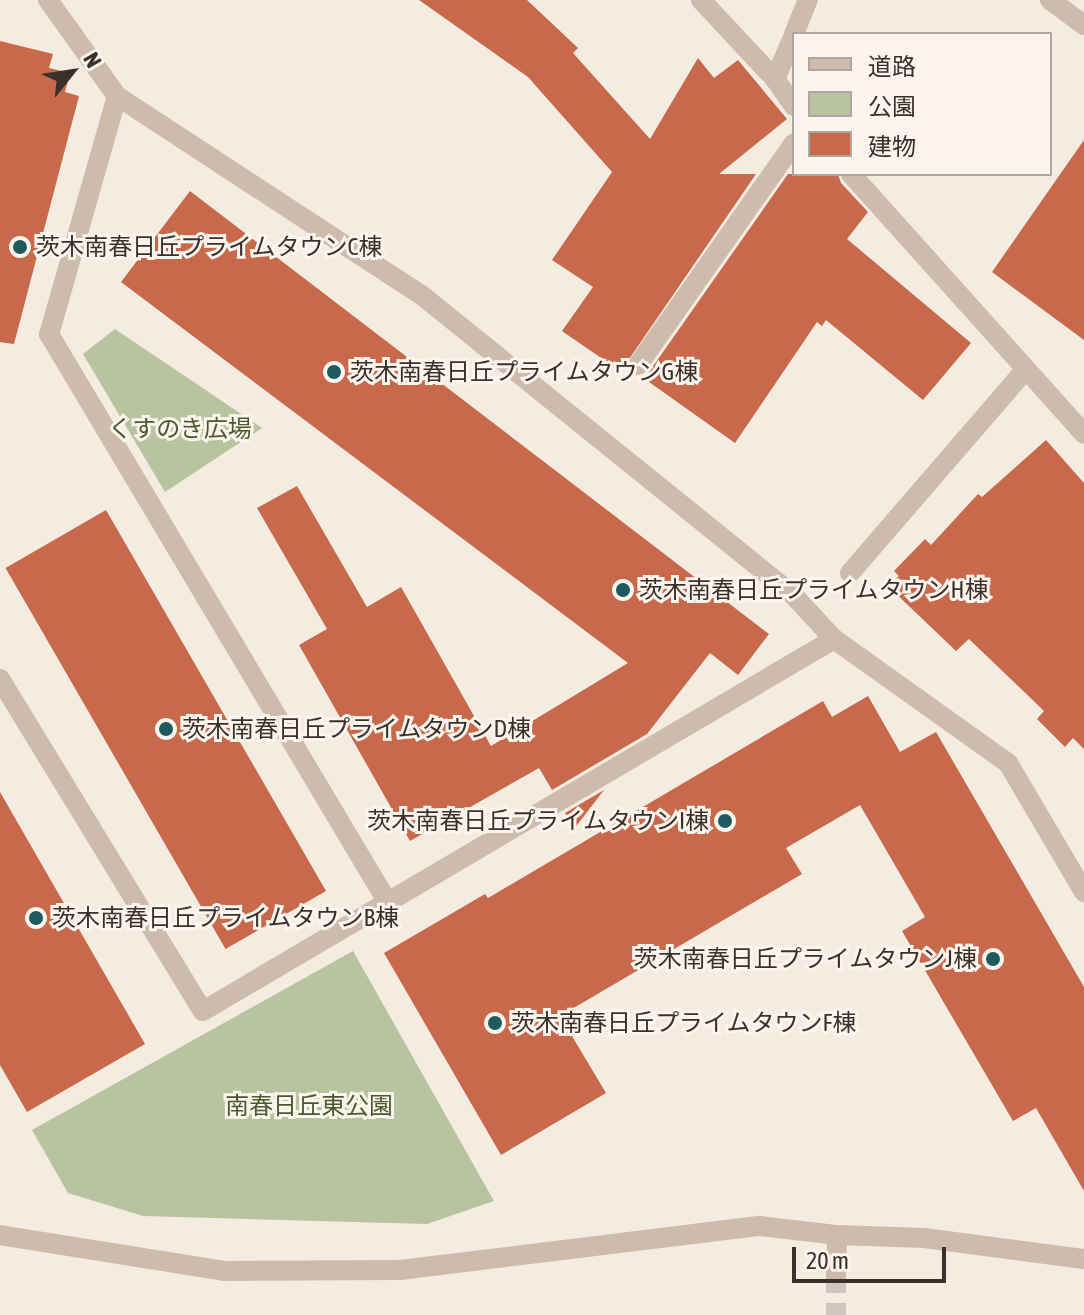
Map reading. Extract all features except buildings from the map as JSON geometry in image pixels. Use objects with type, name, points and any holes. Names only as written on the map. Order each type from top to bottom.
[{"type":"street","points":[[48,0],[117,96],[424,297],[794,596],[834,639],[1008,763],[1084,892]]},
{"type":"street","points":[[701,0],[775,79],[792,103]]},
{"type":"street","points":[[795,32],[808,0]]},
{"type":"street","points":[[1050,0],[1084,25]]},
{"type":"street","points":[[775,79],[792,39]]},
{"type":"street","points":[[117,96],[49,334],[388,903]]},
{"type":"street","points":[[638,365],[792,146]]},
{"type":"street","points":[[853,176],[1084,434]]},
{"type":"street","points":[[850,573],[1025,370]]},
{"type":"street","points":[[0,679],[203,1011],[834,639]]},
{"type":"street","points":[[0,1235],[224,1271],[400,1270],[760,1226],[837,1235],[924,1238],[1084,1259]]},
{"type":"street","points":[[836,1273],[837,1235]]},
{"type":"green space","name":"くすのき広場","points":[[115,329],[262,428],[165,492],[83,354]]},
{"type":"green space","name":"南春日丘東公園","points":[[353,951],[494,1201],[427,1224],[143,1216],[68,1193],[32,1130]]},
{"type":"tunnel","points":[[836,1273],[836,1315]]},
{"type":"place","name":"茨木南春日丘プライムタウンC棟","points":[[20,247]]},
{"type":"place","name":"茨木南春日丘プライムタウンG棟","points":[[334,372]]},
{"type":"place","name":"茨木南春日丘プライムタウンH棟","points":[[623,590]]},
{"type":"place","name":"茨木南春日丘プライムタウンD棟","points":[[166,729]]},
{"type":"place","name":"茨木南春日丘プライムタウンI棟","points":[[725,821]]},
{"type":"place","name":"茨木南春日丘プライムタウンB棟","points":[[36,918]]},
{"type":"place","name":"茨木南春日丘プライムタウンJ棟","points":[[993,959]]},
{"type":"place","name":"茨木南春日丘プライムタウンF棟","points":[[495,1023]]}]
